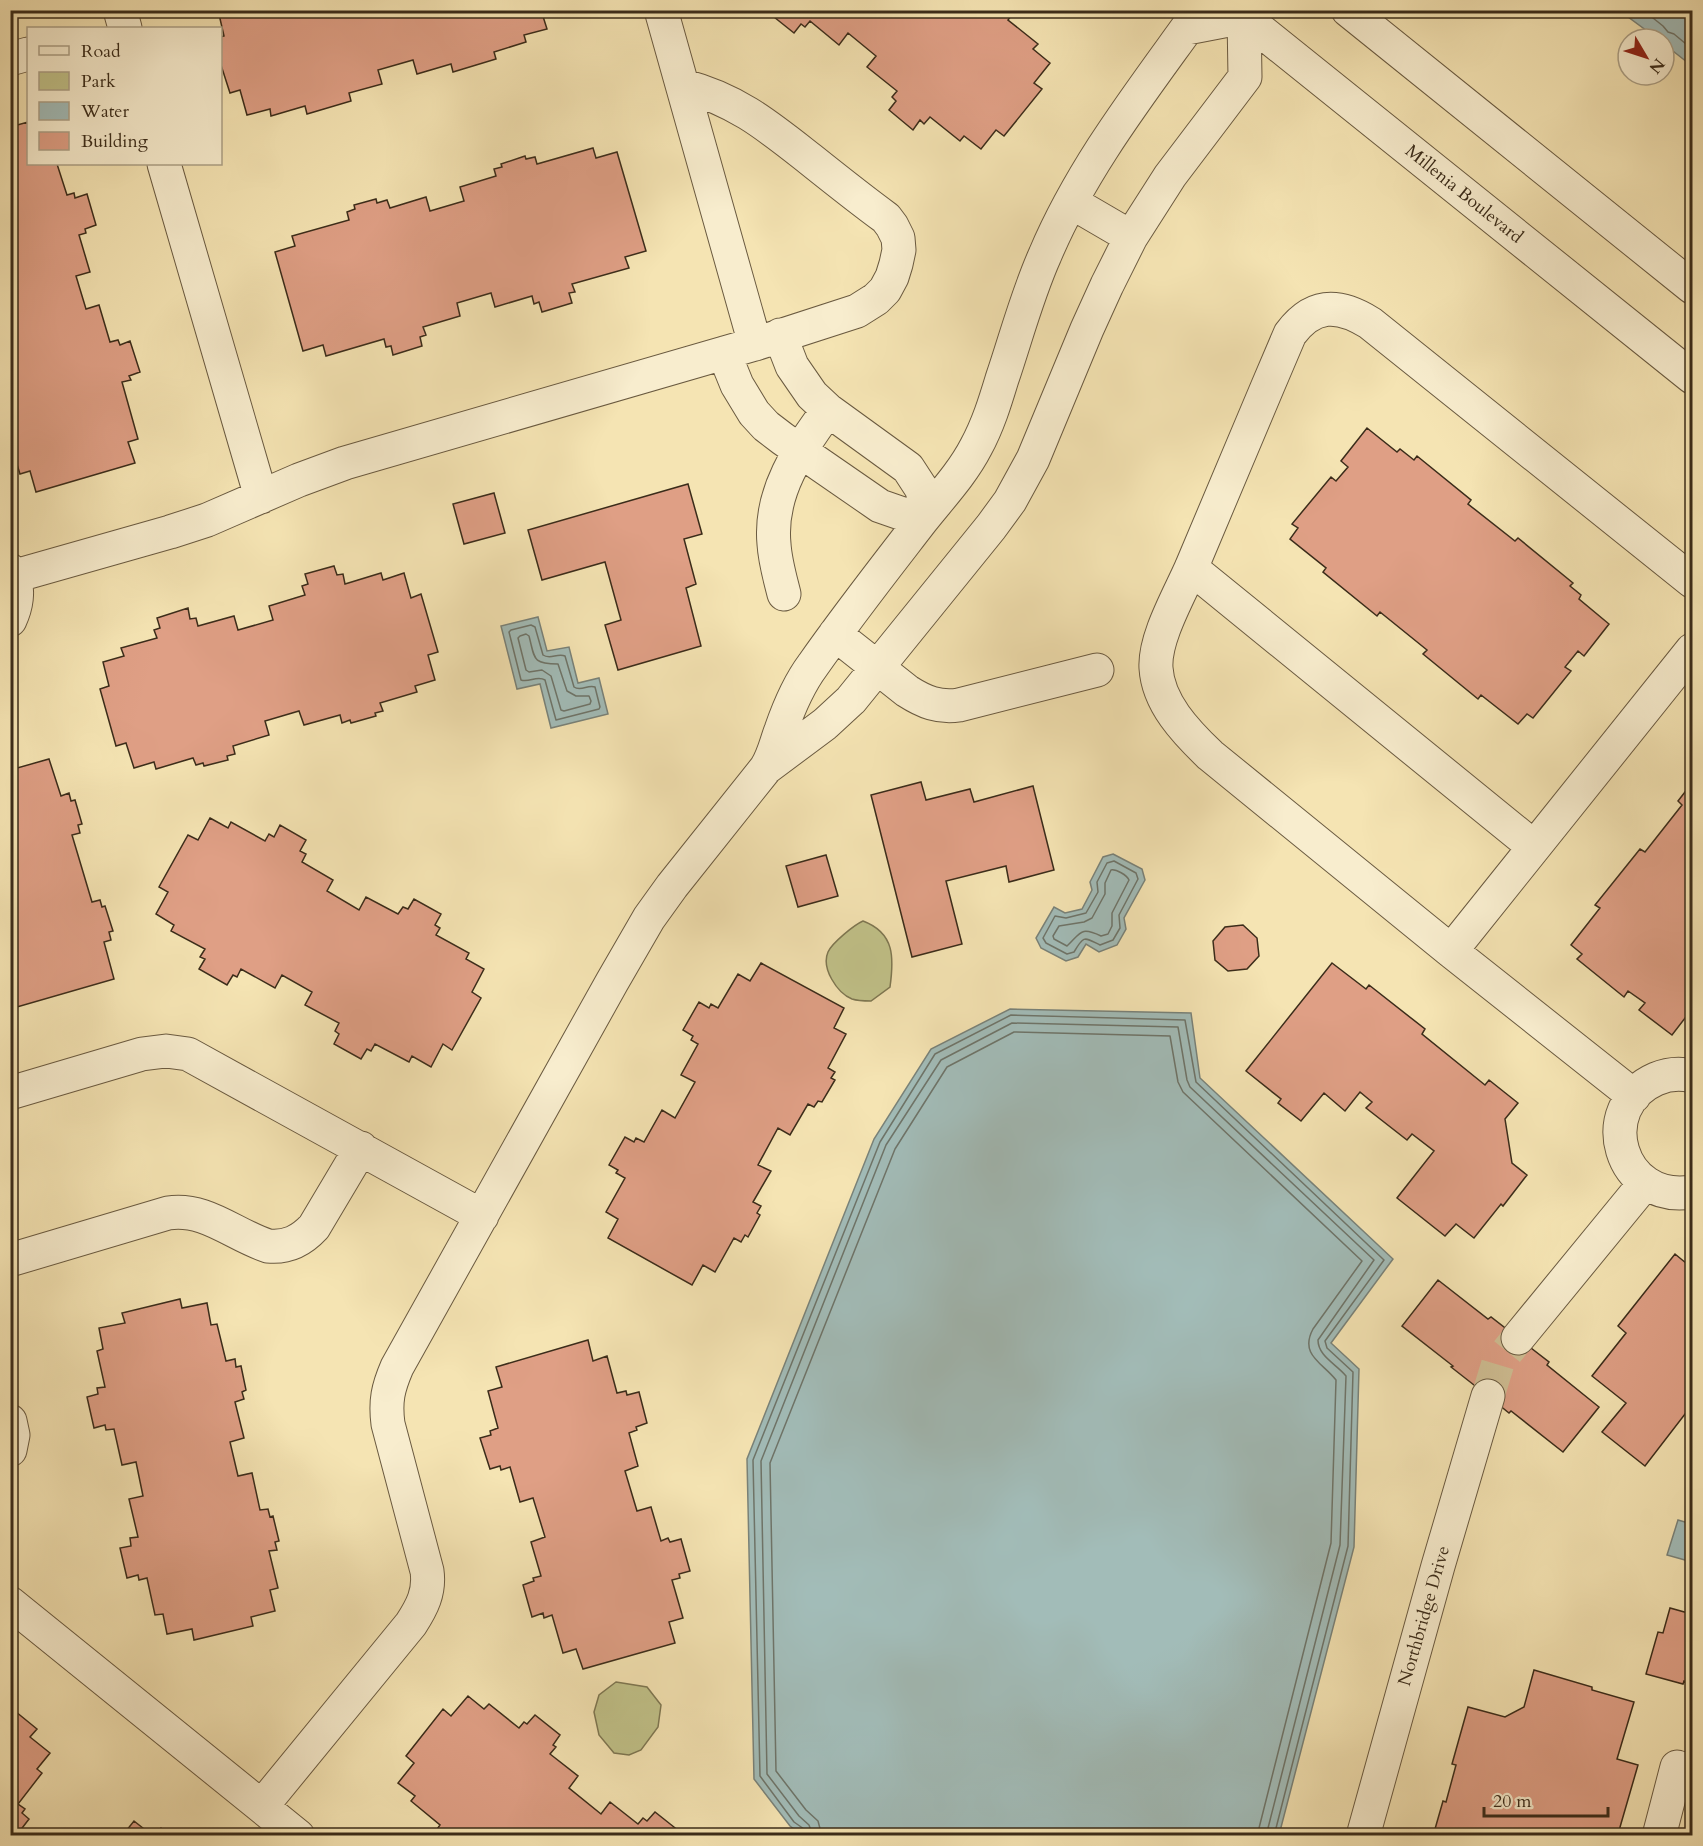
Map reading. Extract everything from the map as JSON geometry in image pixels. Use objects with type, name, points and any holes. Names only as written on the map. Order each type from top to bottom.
[{"type":"street","points":[[661,10],[768,339],[792,366],[804,386],[828,410],[908,468],[921,488],[926,501],[927,513]]},
{"type":"street","points":[[1348,10],[1692,287]]},
{"type":"street","points":[[262,1806],[411,1624],[425,1598],[427,1571],[386,1410],[387,1395],[397,1367],[649,918],[773,758],[793,698],[812,666],[927,513],[957,477],[975,449],[1045,254],[1071,202],[1126,114],[1187,28],[1243,13],[1245,77],[1170,176],[1131,237],[1107,285],[1023,480],[991,527],[878,668],[825,724],[766,768]]},
{"type":"street","name":"Millenia Boulevard","points":[[1243,13],[1692,377]]},
{"type":"street","points":[[10,59],[27,54]]},
{"type":"street","points":[[10,620],[16,608],[18,592],[13,573],[170,532],[207,520],[319,472],[374,453],[724,353],[857,311],[876,299],[885,290],[892,277],[899,250],[898,238],[886,218],[761,121],[723,99],[684,86]]},
{"type":"street","points":[[164,165],[261,497]]},
{"type":"street","points":[[1071,202],[1131,237]]},
{"type":"street","points":[[1634,1096],[1210,755],[1194,740],[1172,711],[1158,682],[1156,656],[1167,620],[1290,334],[1300,321],[1313,312],[1326,309],[1342,309],[1370,323],[1692,581]]},
{"type":"street","points":[[724,353],[737,385],[754,413],[766,426],[880,506],[903,514],[927,513]]},
{"type":"street","points":[[784,594],[774,544],[774,525],[781,488],[800,451],[828,410]]},
{"type":"street","points":[[1191,568],[1534,846]]},
{"type":"street","points":[[835,634],[917,698],[938,706],[949,707],[1097,670]]},
{"type":"street","points":[[1451,951],[1692,650]]},
{"type":"street","points":[[10,1093],[142,1054],[177,1051],[197,1059],[482,1216]]},
{"type":"street","points":[[1692,1076],[1666,1075],[1648,1083],[1634,1096],[1625,1110],[1621,1126],[1621,1142],[1625,1158],[1644,1183],[1661,1191],[1680,1194],[1692,1192]]},
{"type":"street","points":[[10,1260],[179,1212],[203,1216],[268,1246],[279,1247],[292,1244],[314,1227],[361,1148]]},
{"type":"street","points":[[1518,1338],[1644,1183]]},
{"type":"street","name":"Northbridge Drive","points":[[1363,1836],[1441,1554],[1488,1396]]},
{"type":"street","points":[[10,1421],[13,1435],[10,1450]]},
{"type":"street","points":[[10,1604],[298,1836]]},
{"type":"street","points":[[1659,1836],[1677,1767],[1692,1772]]},
{"type":"green space","points":[[863,921],[881,932],[887,940],[892,957],[890,987],[871,1001],[846,996],[832,979],[826,958],[830,948],[854,926]]},
{"type":"green space","points":[[616,1682],[647,1687],[661,1705],[658,1727],[641,1750],[629,1755],[614,1753],[599,1735],[594,1712],[599,1695]]},
{"type":"water","points":[[1620,11],[1692,11],[1692,66],[1676,53],[1676,27],[1642,27]]},
{"type":"water","points":[[538,617],[547,651],[569,647],[578,683],[599,678],[608,714],[551,728],[540,684],[517,689],[501,626]]},
{"type":"water","points":[[1113,854],[1142,869],[1145,880],[1124,918],[1126,929],[1117,945],[1099,952],[1086,944],[1078,957],[1066,961],[1041,948],[1036,938],[1054,907],[1065,913],[1082,909],[1092,890],[1090,882],[1103,857]]},
{"type":"water","points":[[1010,1009],[1191,1013],[1200,1078],[1393,1259],[1331,1343],[1359,1369],[1354,1547],[1279,1835],[802,1835],[790,1826],[754,1779],[747,1459],[874,1139],[931,1049]]},
{"type":"water","points":[[1678,1520],[1692,1524],[1692,1562],[1667,1555]]},
{"type":"building","points":[[218,10],[541,10],[547,29],[524,35],[526,42],[494,52],[496,59],[453,72],[451,64],[417,74],[413,60],[378,70],[382,84],[349,93],[351,101],[307,114],[305,106],[271,116],[270,109],[247,115],[240,90],[230,93],[222,68],[222,36],[224,36]]},
{"type":"building","points":[[772,10],[1010,10],[1013,13],[1008,20],[1038,44],[1033,49],[1050,63],[1034,83],[1042,89],[1004,136],[996,130],[981,149],[964,136],[960,141],[930,117],[924,124],[920,120],[913,130],[889,110],[896,101],[892,97],[897,91],[867,67],[876,56],[848,33],[839,45],[810,21],[805,27],[801,24],[794,33],[769,13]]},
{"type":"building","points":[[27,122],[27,165],[57,165],[67,195],[74,193],[75,198],[87,194],[96,225],[85,229],[86,233],[79,235],[90,272],[76,276],[86,309],[99,305],[110,342],[118,340],[120,345],[130,341],[140,372],[129,376],[131,380],[122,382],[138,439],[128,442],[135,463],[36,492],[30,471],[20,474],[10,442],[10,127]]},
{"type":"building","points":[[593,148],[596,158],[617,152],[646,251],[625,257],[629,268],[572,284],[575,292],[569,293],[572,303],[542,312],[539,302],[534,304],[532,296],[495,307],[491,293],[457,303],[460,316],[423,327],[426,335],[420,337],[422,346],[393,355],[391,346],[386,347],[384,339],[326,356],[323,345],[303,351],[275,252],[295,246],[292,236],[349,220],[347,212],[355,209],[354,205],[376,199],[377,203],[387,200],[390,208],[426,197],[430,211],[464,201],[460,187],[496,176],[494,169],[502,167],[501,164],[525,156],[526,159],[535,157],[537,164]]},
{"type":"building","points":[[1367,428],[1397,452],[1400,449],[1414,460],[1417,456],[1471,500],[1468,504],[1515,541],[1518,538],[1573,583],[1570,586],[1581,595],[1579,599],[1609,624],[1584,656],[1578,651],[1565,667],[1571,671],[1533,718],[1527,714],[1518,724],[1481,695],[1478,699],[1423,654],[1427,650],[1380,612],[1377,616],[1323,572],[1326,568],[1290,539],[1298,528],[1292,524],[1331,477],[1336,481],[1348,467],[1341,461]]},
{"type":"building","points":[[688,484],[702,534],[684,539],[696,584],[686,588],[701,646],[618,670],[605,625],[621,620],[605,562],[542,580],[528,530]]},
{"type":"building","points":[[494,493],[505,533],[464,544],[453,504]]},
{"type":"building","points":[[334,566],[337,575],[343,574],[345,584],[381,573],[383,580],[404,573],[411,598],[421,594],[438,652],[428,655],[435,680],[415,686],[417,692],[380,703],[383,711],[375,713],[376,716],[351,723],[350,720],[342,723],[340,715],[304,725],[299,711],[265,721],[269,735],[233,746],[235,754],[227,756],[228,760],[204,766],[203,763],[196,765],[193,758],[156,769],[154,762],[134,768],[126,743],[116,746],[100,689],[109,686],[103,662],[124,656],[121,648],[157,638],[154,630],[160,628],[157,618],[188,608],[190,619],[196,618],[198,626],[234,616],[238,630],[273,620],[269,606],[305,595],[302,586],[308,584],[305,574]]},
{"type":"building","points":[[49,759],[61,796],[69,793],[71,801],[75,800],[82,824],[78,825],[80,833],[72,835],[92,902],[100,900],[102,907],[105,906],[113,931],[109,932],[111,940],[104,942],[114,979],[10,1009],[10,770]]},
{"type":"building","points":[[921,782],[926,800],[970,789],[974,802],[1033,786],[1054,870],[1009,882],[1006,866],[946,881],[962,944],[912,957],[871,795]]},
{"type":"building","points":[[1692,783],[1692,1009],[1672,1035],[1639,1010],[1645,1003],[1628,991],[1624,997],[1577,959],[1582,954],[1571,945],[1600,908],[1595,905],[1640,849],[1645,852],[1682,805],[1678,801]]},
{"type":"building","points":[[210,818],[228,828],[231,822],[265,841],[269,834],[274,837],[280,825],[306,840],[300,851],[306,854],[302,862],[333,880],[327,891],[359,910],[366,897],[398,914],[403,907],[408,909],[414,899],[441,914],[435,925],[440,928],[436,935],[469,953],[466,959],[484,969],[472,992],[481,998],[452,1050],[443,1044],[431,1067],[412,1056],[409,1062],[375,1044],[371,1051],[367,1049],[361,1059],[334,1044],[339,1034],[335,1031],[339,1023],[305,1005],[312,992],[282,975],[275,988],[241,969],[237,977],[233,975],[227,985],[199,969],[205,959],[200,957],[205,949],[171,931],[174,925],[156,914],[168,892],[159,887],[188,835],[198,840]]},
{"type":"building","points":[[826,855],[838,896],[798,907],[786,866]]},
{"type":"building","points":[[1243,925],[1257,938],[1259,956],[1247,969],[1228,971],[1215,960],[1213,941],[1225,927]]},
{"type":"building","points":[[761,963],[844,1008],[834,1028],[846,1034],[828,1068],[835,1072],[831,1078],[835,1080],[822,1102],[818,1101],[814,1107],[808,1104],[790,1135],[778,1128],[758,1165],[771,1171],[753,1202],[761,1206],[757,1213],[760,1215],[748,1237],[745,1235],[741,1242],[734,1238],[715,1272],[703,1265],[692,1285],[608,1238],[618,1219],[606,1212],[625,1178],[609,1165],[625,1137],[634,1142],[636,1138],[644,1142],[662,1110],[675,1118],[695,1082],[681,1075],[698,1044],[691,1040],[693,1036],[683,1030],[699,1002],[709,1008],[711,1004],[718,1008],[738,974],[750,981]]},
{"type":"building","points":[[1332,963],[1366,989],[1369,985],[1425,1029],[1422,1034],[1485,1085],[1489,1080],[1518,1103],[1505,1119],[1512,1163],[1527,1175],[1474,1238],[1456,1224],[1445,1236],[1397,1198],[1434,1151],[1412,1134],[1407,1140],[1366,1108],[1372,1102],[1360,1092],[1345,1111],[1324,1093],[1301,1121],[1278,1103],[1281,1099],[1246,1071]]},
{"type":"building","points":[[1675,1254],[1692,1268],[1692,1405],[1645,1466],[1602,1432],[1626,1403],[1592,1376],[1626,1333],[1618,1326]]},
{"type":"building","points":[[1438,1280],[1549,1362],[1547,1365],[1599,1407],[1563,1452],[1511,1411],[1509,1413],[1402,1326]]},
{"type":"building","points":[[180,1299],[182,1308],[207,1303],[211,1325],[217,1324],[226,1361],[235,1359],[236,1367],[241,1366],[246,1390],[242,1392],[244,1399],[235,1402],[244,1438],[230,1442],[238,1476],[252,1473],[260,1510],[268,1509],[270,1517],[273,1516],[279,1541],[275,1542],[277,1550],[269,1551],[278,1588],[270,1590],[275,1611],[251,1617],[253,1626],[194,1640],[192,1629],[167,1634],[163,1614],[155,1615],[147,1578],[139,1580],[138,1575],[127,1578],[120,1548],[131,1546],[130,1538],[138,1537],[129,1499],[143,1496],[136,1462],[122,1465],[114,1429],[106,1430],[105,1425],[94,1428],[87,1397],[98,1394],[97,1388],[105,1387],[97,1351],[103,1349],[99,1328],[125,1323],[122,1313]]},
{"type":"building","points":[[588,1340],[593,1361],[607,1356],[617,1393],[626,1391],[627,1395],[639,1392],[647,1423],[636,1427],[637,1430],[629,1433],[638,1466],[625,1471],[637,1511],[651,1507],[661,1541],[668,1538],[670,1542],[681,1539],[690,1571],[679,1574],[680,1578],[672,1580],[683,1618],[669,1622],[675,1643],[583,1669],[576,1649],[563,1653],[552,1615],[544,1618],[543,1613],[532,1617],[523,1585],[541,1576],[531,1542],[545,1537],[533,1498],[520,1502],[510,1467],[501,1470],[500,1466],[490,1469],[480,1438],[491,1435],[490,1431],[498,1428],[488,1391],[502,1387],[496,1367]]},
{"type":"building","points":[[1692,1594],[1692,1684],[1684,1681],[1683,1684],[1646,1674],[1658,1632],[1663,1633],[1670,1608],[1688,1613]]},
{"type":"building","points":[[1534,1670],[1634,1702],[1617,1759],[1638,1765],[1618,1834],[1602,1830],[1604,1833],[1599,1836],[1433,1836],[1443,1801],[1446,1802],[1456,1765],[1452,1764],[1468,1707],[1505,1717],[1524,1707]]},
{"type":"building","points":[[468,1696],[484,1709],[489,1704],[519,1728],[524,1722],[527,1724],[535,1715],[560,1735],[553,1745],[556,1747],[550,1754],[578,1776],[569,1788],[601,1814],[610,1802],[638,1824],[643,1818],[647,1821],[655,1812],[679,1831],[675,1836],[437,1836],[435,1832],[440,1825],[411,1801],[415,1796],[398,1783],[414,1763],[406,1756],[443,1709],[451,1716]]},
{"type":"building","points":[[10,1707],[37,1729],[30,1737],[50,1753],[37,1769],[42,1773],[18,1804],[25,1809],[22,1813],[29,1819],[16,1836],[10,1836]]},
{"type":"building","points":[[134,1821],[153,1836],[122,1836]]},
{"type":"building","points":[[161,1828],[171,1836],[155,1836]]},
{"type":"tunnel","points":[[1488,1396],[1498,1363],[1518,1338]]}]
